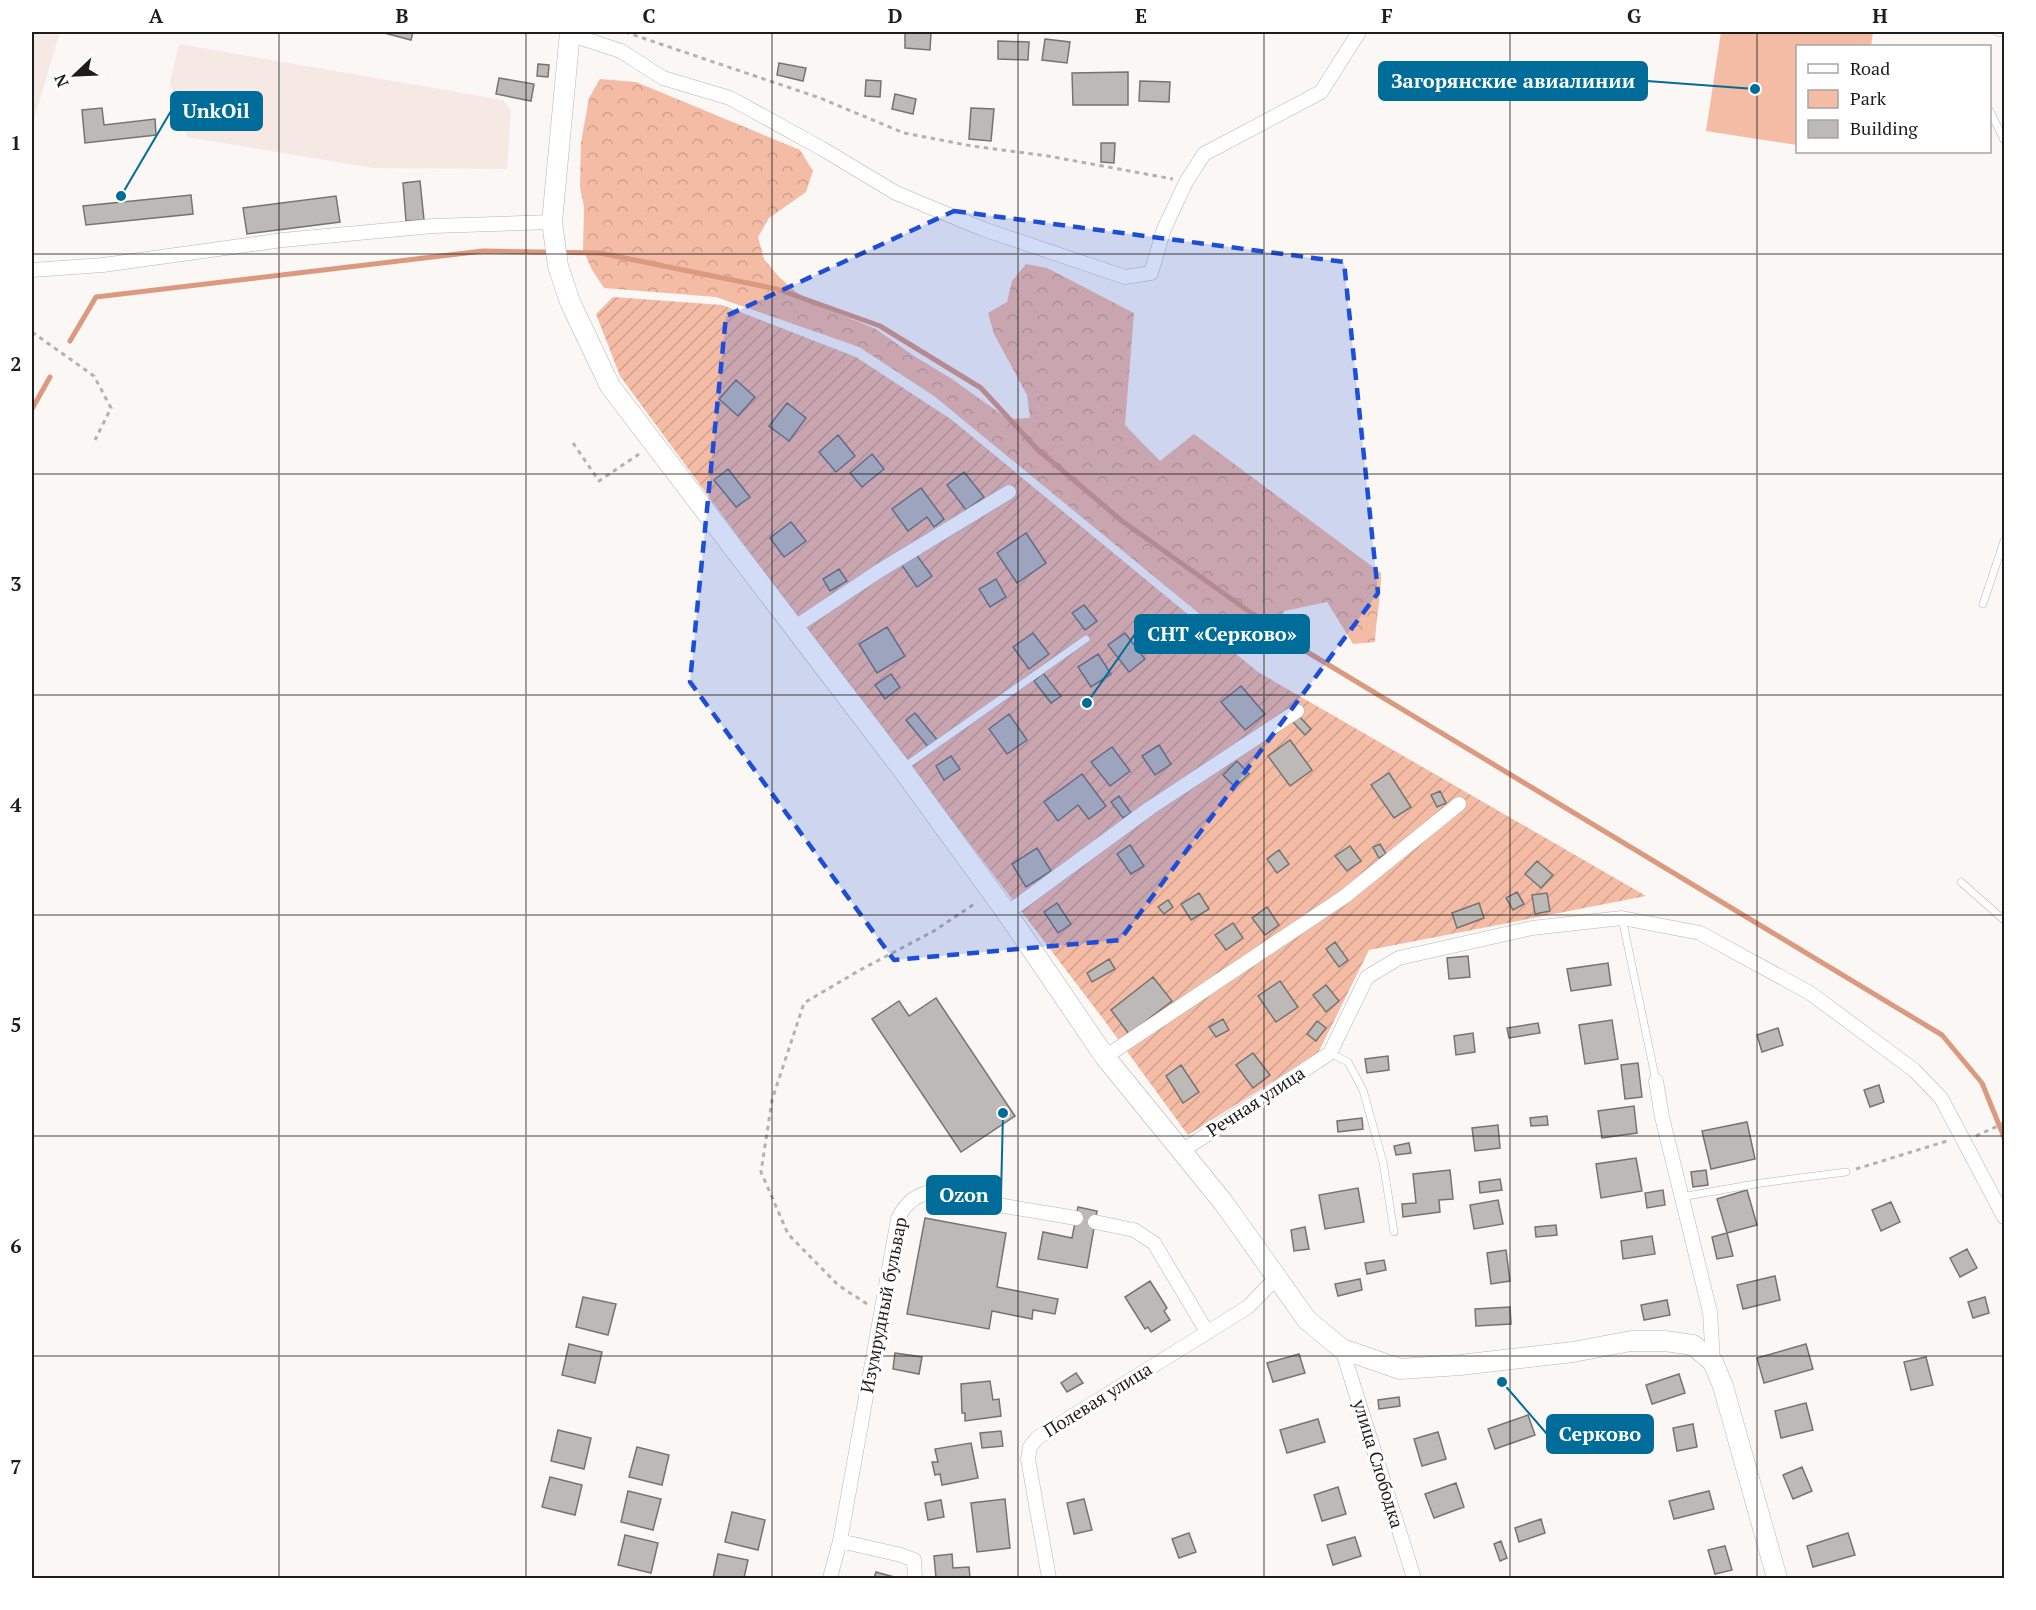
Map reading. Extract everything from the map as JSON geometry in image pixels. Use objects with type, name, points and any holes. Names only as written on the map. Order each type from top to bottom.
[{"type":"main road","points":[[570,33],[552,222],[554,244],[558,266],[570,302],[610,386],[902,769],[1007,913],[1105,1057],[1223,1202],[1307,1320],[1342,1349],[1400,1369],[1460,1365],[1573,1352],[1631,1341],[1665,1341],[1693,1345],[1713,1362],[1723,1386],[1777,1578]]},
{"type":"street","points":[[570,33],[621,51],[663,78],[730,98],[821,148],[896,193],[983,229],[1125,277],[1151,273],[1164,229],[1186,182],[1204,154],[1321,92],[1359,32]]},
{"type":"street","points":[[32,270],[103,266],[283,240],[433,226],[552,222]]},
{"type":"street","points":[[795,627],[879,571],[1009,492]]},
{"type":"street","points":[[1007,913],[1150,808],[1297,711]]},
{"type":"street","points":[[1105,1057],[1344,897],[1459,804]]},
{"type":"street","points":[[1330,1053],[1366,977],[1399,958],[1532,928],[1622,918],[1700,933],[1810,993],[1914,1070],[1941,1098],[2004,1217]]},
{"type":"street","name":"Речная улица","points":[[1182,1151],[1330,1053]]},
{"type":"street","points":[[1656,1082],[1662,1117],[1710,1312],[1713,1362]]},
{"type":"street","name":"Изумрудный бульвар","points":[[830,1578],[840,1541],[898,1219],[902,1210],[917,1195],[926,1193],[1076,1218]]},
{"type":"street","points":[[1095,1222],[1134,1230],[1154,1243],[1207,1332]]},
{"type":"street","name":"Полевая улица","points":[[1049,1578],[1028,1460],[1030,1447],[1037,1438],[1248,1307],[1276,1278]]},
{"type":"street","name":"улица Слободка","points":[[1342,1349],[1414,1578]]},
{"type":"street","points":[[840,1541],[914,1560],[915,1578]]},
{"type":"lane","points":[[1997,32],[2004,33]]},
{"type":"lane","points":[[1991,115],[2004,140]]},
{"type":"lane","points":[[1983,604],[2004,541]]},
{"type":"lane","points":[[902,769],[1086,639]]},
{"type":"lane","points":[[1961,882],[2004,920]]},
{"type":"lane","points":[[1622,918],[1656,1082]]},
{"type":"lane","points":[[1330,1053],[1348,1062],[1364,1090],[1383,1162],[1394,1232]]},
{"type":"lane","points":[[1682,1197],[1761,1183],[1846,1172]]},
{"type":"path","points":[[625,32],[820,98],[903,133],[972,146],[1048,156],[1186,182]]},
{"type":"path","points":[[32,332],[94,376],[111,408],[95,440]]},
{"type":"path","points":[[573,444],[599,481],[655,443]]},
{"type":"path","points":[[881,1313],[838,1285],[788,1234],[761,1172],[772,1100],[804,1004],[860,970],[934,931],[992,892]]},
{"type":"path","points":[[1988,1130],[2004,1123]]},
{"type":"path","points":[[1846,1172],[1962,1136]]},
{"type":"highlighted area","points":[[954,211],[1344,262],[1378,593],[1120,940],[894,960],[690,682],[726,316]]},
{"type":"shaded area","points":[[32,32],[60,32],[32,126]]},
{"type":"shaded area","points":[[179,44],[503,100],[511,110],[507,169],[373,168],[187,137],[170,83]]},
{"type":"green space","points":[[1721,32],[1873,32],[1871,45],[1796,45],[1796,145],[1706,131]]},
{"type":"green space","points":[[600,79],[636,82],[800,150],[813,171],[806,192],[769,218],[758,237],[764,259],[796,292],[815,304],[876,329],[1008,419],[1030,418],[1027,395],[994,334],[988,313],[1007,302],[1012,281],[1026,264],[1047,268],[1134,313],[1125,425],[1160,461],[1194,434],[1381,573],[1375,642],[1353,644],[1327,602],[1284,611],[1275,632],[1256,645],[1235,643],[934,396],[859,347],[716,297],[604,288],[583,250],[584,207],[580,187],[581,143],[589,98]]},
{"type":"green space","points":[[613,297],[722,305],[856,357],[952,420],[1258,672],[1646,896],[1369,950],[1318,1053],[1188,1135],[1107,1024],[787,603],[620,376],[596,314]]},
{"type":"building","points":[[384,32],[413,32],[411,40]]},
{"type":"building","points":[[905,32],[931,32],[930,50],[905,48]]},
{"type":"building","points":[[1045,39],[1070,42],[1067,63],[1042,60]]},
{"type":"building","points":[[998,41],[1029,42],[1028,60],[998,59]]},
{"type":"building","points":[[779,63],[806,68],[803,81],[777,75]]},
{"type":"building","points":[[538,64],[549,65],[548,77],[537,76]]},
{"type":"building","points":[[1128,72],[1128,105],[1073,105],[1072,73]]},
{"type":"building","points":[[499,78],[534,84],[531,101],[496,94]]},
{"type":"building","points":[[866,80],[881,81],[880,97],[865,96]]},
{"type":"building","points":[[1140,81],[1170,82],[1169,102],[1139,101]]},
{"type":"building","points":[[895,94],[916,99],[913,114],[892,109]]},
{"type":"building","points":[[102,108],[104,125],[155,119],[156,135],[85,143],[82,110]]},
{"type":"building","points":[[971,108],[994,109],[991,141],[969,139]]},
{"type":"building","points":[[1101,143],[1115,143],[1114,163],[1101,162]]},
{"type":"building","points":[[420,181],[424,220],[406,221],[403,183]]},
{"type":"building","points":[[191,195],[193,214],[86,225],[83,206]]},
{"type":"building","points":[[336,196],[340,222],[247,234],[243,208]]},
{"type":"building","points":[[736,380],[755,397],[738,416],[719,399]]},
{"type":"building","points":[[787,403],[806,418],[789,441],[769,426]]},
{"type":"building","points":[[838,435],[855,456],[836,472],[819,452]]},
{"type":"building","points":[[872,454],[884,469],[862,487],[850,473]]},
{"type":"building","points":[[728,469],[750,497],[736,507],[714,480]]},
{"type":"building","points":[[964,472],[984,497],[966,510],[947,485]]},
{"type":"building","points":[[921,488],[944,519],[934,527],[927,517],[908,531],[892,509]]},
{"type":"building","points":[[791,522],[806,541],[784,557],[770,538]]},
{"type":"building","points":[[1026,533],[1046,563],[1017,583],[997,553]]},
{"type":"building","points":[[915,553],[932,576],[917,587],[901,564]]},
{"type":"building","points":[[839,569],[847,581],[830,591],[823,579]]},
{"type":"building","points":[[996,579],[1006,597],[990,607],[979,589]]},
{"type":"building","points":[[1084,605],[1097,621],[1085,630],[1072,613]]},
{"type":"building","points":[[887,627],[905,656],[877,673],[859,644]]},
{"type":"building","points":[[1033,633],[1049,654],[1029,669],[1013,647]]},
{"type":"building","points":[[1125,633],[1145,659],[1129,672],[1108,645]]},
{"type":"building","points":[[1098,654],[1111,674],[1091,687],[1078,667]]},
{"type":"building","points":[[1043,673],[1061,696],[1051,703],[1034,681]]},
{"type":"building","points":[[891,674],[900,687],[885,699],[875,685]]},
{"type":"building","points":[[1241,686],[1265,714],[1245,730],[1221,702]]},
{"type":"building","points":[[915,713],[938,741],[929,748],[906,720]]},
{"type":"building","points":[[1009,714],[1027,740],[1007,754],[989,729]]},
{"type":"building","points":[[1298,715],[1311,729],[1305,735],[1292,721]]},
{"type":"building","points":[[1290,740],[1312,770],[1290,786],[1268,756]]},
{"type":"building","points":[[1159,745],[1171,764],[1155,775],[1142,756]]},
{"type":"building","points":[[1112,747],[1130,771],[1110,786],[1091,762]]},
{"type":"building","points":[[951,756],[960,769],[944,780],[936,766]]},
{"type":"building","points":[[1237,761],[1249,774],[1235,787],[1223,775]]},
{"type":"building","points":[[1389,773],[1411,807],[1394,818],[1371,785]]},
{"type":"building","points":[[1082,774],[1106,806],[1089,819],[1078,805],[1058,821],[1044,802]]},
{"type":"building","points":[[1440,791],[1446,803],[1437,807],[1431,795]]},
{"type":"building","points":[[1119,796],[1131,813],[1123,818],[1111,802]]},
{"type":"building","points":[[1380,844],[1386,854],[1379,858],[1373,847]]},
{"type":"building","points":[[1130,845],[1144,866],[1131,874],[1117,854]]},
{"type":"building","points":[[1350,846],[1361,861],[1347,871],[1335,856]]},
{"type":"building","points":[[1037,848],[1051,871],[1026,887],[1012,864]]},
{"type":"building","points":[[1279,850],[1289,864],[1277,873],[1267,859]]},
{"type":"building","points":[[1537,861],[1553,875],[1541,888],[1525,874]]},
{"type":"building","points":[[1517,892],[1524,904],[1513,910],[1506,898]]},
{"type":"building","points":[[1199,893],[1209,909],[1191,920],[1181,904]]},
{"type":"building","points":[[1547,893],[1550,911],[1535,914],[1532,895]]},
{"type":"building","points":[[1168,900],[1173,907],[1164,914],[1158,907]]},
{"type":"building","points":[[1057,903],[1071,924],[1058,933],[1044,912]]},
{"type":"building","points":[[1479,903],[1484,918],[1457,928],[1452,913]]},
{"type":"building","points":[[1267,907],[1279,925],[1265,935],[1252,918]]},
{"type":"building","points":[[1233,923],[1243,938],[1226,950],[1215,935]]},
{"type":"building","points":[[1335,942],[1348,960],[1339,967],[1326,949]]},
{"type":"building","points":[[1468,956],[1470,977],[1449,979],[1447,958]]},
{"type":"building","points":[[1109,959],[1115,969],[1092,982],[1087,973]]},
{"type":"building","points":[[1608,963],[1611,985],[1571,991],[1567,969]]},
{"type":"building","points":[[1153,977],[1172,1001],[1129,1034],[1111,1010]]},
{"type":"building","points":[[1280,981],[1298,1007],[1276,1022],[1258,996]]},
{"type":"building","points":[[1326,985],[1339,1001],[1326,1012],[1313,995]]},
{"type":"building","points":[[936,998],[1015,1116],[961,1152],[872,1019],[899,1001],[909,1016]]},
{"type":"building","points":[[1223,1019],[1229,1030],[1216,1037],[1209,1027]]},
{"type":"building","points":[[1612,1020],[1618,1059],[1585,1064],[1579,1025]]},
{"type":"building","points":[[1317,1021],[1326,1028],[1316,1041],[1307,1034]]},
{"type":"building","points":[[1538,1023],[1540,1033],[1509,1038],[1507,1028]]},
{"type":"building","points":[[1778,1028],[1783,1045],[1762,1052],[1757,1035]]},
{"type":"building","points":[[1473,1033],[1475,1052],[1456,1055],[1454,1036]]},
{"type":"building","points":[[1253,1053],[1270,1075],[1253,1088],[1236,1065]]},
{"type":"building","points":[[1388,1056],[1389,1070],[1367,1073],[1365,1059]]},
{"type":"building","points":[[1638,1063],[1642,1097],[1625,1099],[1621,1065]]},
{"type":"building","points":[[1181,1065],[1199,1092],[1183,1103],[1166,1076]]},
{"type":"building","points":[[1879,1085],[1884,1102],[1870,1107],[1864,1090]]},
{"type":"building","points":[[1634,1106],[1637,1133],[1602,1138],[1598,1111]]},
{"type":"building","points":[[1547,1116],[1548,1125],[1531,1126],[1530,1118]]},
{"type":"building","points":[[1362,1118],[1363,1129],[1338,1132],[1337,1121]]},
{"type":"building","points":[[1747,1122],[1755,1159],[1711,1169],[1702,1131]]},
{"type":"building","points":[[1498,1125],[1500,1148],[1475,1151],[1472,1128]]},
{"type":"building","points":[[1409,1143],[1411,1153],[1396,1155],[1394,1146]]},
{"type":"building","points":[[1636,1158],[1642,1191],[1601,1198],[1596,1164]]},
{"type":"building","points":[[1450,1170],[1453,1199],[1439,1200],[1440,1212],[1403,1217],[1402,1204],[1416,1203],[1413,1174]]},
{"type":"building","points":[[1706,1170],[1708,1185],[1693,1187],[1691,1172]]},
{"type":"building","points":[[1500,1179],[1502,1190],[1480,1193],[1479,1182]]},
{"type":"building","points":[[1358,1188],[1364,1222],[1325,1229],[1319,1195]]},
{"type":"building","points":[[1663,1190],[1665,1205],[1647,1208],[1645,1193]]},
{"type":"building","points":[[1747,1190],[1757,1225],[1727,1233],[1717,1199]]},
{"type":"building","points":[[1498,1200],[1503,1224],[1474,1229],[1470,1205]]},
{"type":"building","points":[[1891,1202],[1900,1222],[1881,1231],[1872,1210]]},
{"type":"building","points":[[1078,1207],[1097,1211],[1087,1268],[1038,1259],[1043,1232],[1072,1238]]},
{"type":"building","points":[[925,1218],[1006,1233],[997,1287],[1058,1299],[1055,1314],[1033,1310],[1032,1319],[992,1311],[989,1329],[907,1314]]},
{"type":"building","points":[[1556,1225],[1557,1235],[1536,1237],[1535,1227]]},
{"type":"building","points":[[1305,1227],[1309,1249],[1294,1251],[1291,1230]]},
{"type":"building","points":[[1727,1233],[1733,1256],[1717,1259],[1712,1237]]},
{"type":"building","points":[[1652,1236],[1655,1254],[1623,1259],[1621,1241]]},
{"type":"building","points":[[1967,1249],[1977,1268],[1960,1277],[1950,1258]]},
{"type":"building","points":[[1506,1250],[1510,1281],[1491,1284],[1487,1253]]},
{"type":"building","points":[[1384,1260],[1386,1270],[1367,1274],[1365,1263]]},
{"type":"building","points":[[1775,1276],[1780,1300],[1743,1309],[1737,1285]]},
{"type":"building","points":[[1360,1279],[1362,1290],[1338,1296],[1335,1284]]},
{"type":"building","points":[[1150,1281],[1167,1308],[1164,1311],[1170,1320],[1151,1332],[1148,1327],[1145,1329],[1125,1297]]},
{"type":"building","points":[[583,1297],[616,1304],[608,1335],[576,1327]]},
{"type":"building","points":[[1985,1297],[1989,1313],[1973,1318],[1968,1302]]},
{"type":"building","points":[[1667,1300],[1670,1315],[1644,1320],[1641,1305]]},
{"type":"building","points":[[1510,1307],[1511,1324],[1476,1326],[1475,1309]]},
{"type":"building","points":[[569,1344],[602,1352],[595,1383],[562,1375]]},
{"type":"building","points":[[1806,1344],[1813,1369],[1764,1383],[1757,1358]]},
{"type":"building","points":[[895,1353],[922,1357],[919,1374],[893,1369]]},
{"type":"building","points":[[1299,1354],[1305,1373],[1273,1382],[1267,1363]]},
{"type":"building","points":[[1926,1357],[1933,1385],[1911,1390],[1904,1362]]},
{"type":"building","points":[[1076,1373],[1083,1383],[1067,1392],[1061,1383]]},
{"type":"building","points":[[1679,1374],[1685,1393],[1652,1404],[1646,1385]]},
{"type":"building","points":[[990,1381],[993,1400],[999,1399],[1001,1416],[965,1421],[965,1413],[962,1413],[961,1384]]},
{"type":"building","points":[[1399,1397],[1400,1406],[1379,1409],[1378,1400]]},
{"type":"building","points":[[1806,1403],[1813,1430],[1781,1438],[1775,1411]]},
{"type":"building","points":[[1528,1415],[1535,1435],[1495,1449],[1488,1429]]},
{"type":"building","points":[[1318,1419],[1325,1442],[1287,1453],[1280,1430]]},
{"type":"building","points":[[1693,1424],[1697,1447],[1677,1451],[1673,1428]]},
{"type":"building","points":[[558,1430],[591,1438],[584,1469],[551,1461]]},
{"type":"building","points":[[1001,1431],[1003,1446],[982,1448],[980,1433]]},
{"type":"building","points":[[1438,1432],[1446,1459],[1422,1466],[1414,1439]]},
{"type":"building","points":[[971,1443],[978,1478],[942,1485],[940,1474],[935,1475],[932,1462],[938,1462],[935,1449]]},
{"type":"building","points":[[637,1447],[669,1455],[662,1485],[629,1477]]},
{"type":"building","points":[[1802,1467],[1812,1491],[1793,1499],[1783,1475]]},
{"type":"building","points":[[550,1477],[582,1485],[575,1515],[542,1507]]},
{"type":"building","points":[[1456,1483],[1464,1507],[1434,1518],[1425,1494]]},
{"type":"building","points":[[1338,1487],[1346,1514],[1322,1521],[1314,1495]]},
{"type":"building","points":[[628,1491],[661,1499],[653,1530],[621,1522]]},
{"type":"building","points":[[1709,1491],[1714,1509],[1674,1519],[1669,1501]]},
{"type":"building","points":[[1005,1499],[1010,1548],[977,1552],[971,1503]]},
{"type":"building","points":[[1084,1499],[1092,1530],[1074,1534],[1067,1503]]},
{"type":"building","points":[[941,1500],[944,1517],[928,1520],[925,1503]]},
{"type":"building","points":[[732,1512],[765,1520],[758,1550],[725,1542]]},
{"type":"building","points":[[1541,1519],[1545,1533],[1519,1542],[1515,1528]]},
{"type":"building","points":[[1189,1533],[1196,1552],[1179,1558],[1172,1539]]},
{"type":"building","points":[[1848,1533],[1855,1555],[1813,1567],[1807,1546]]},
{"type":"building","points":[[625,1535],[658,1543],[651,1573],[618,1565]]},
{"type":"building","points":[[1355,1537],[1361,1556],[1333,1565],[1327,1545]]},
{"type":"building","points":[[1501,1541],[1507,1558],[1500,1561],[1494,1544]]},
{"type":"building","points":[[1725,1546],[1732,1570],[1715,1574],[1708,1550]]},
{"type":"building","points":[[718,1554],[748,1560],[744,1578],[713,1578]]},
{"type":"building","points":[[952,1554],[953,1568],[969,1567],[970,1578],[936,1578],[934,1556]]},
{"type":"building","points":[[876,1572],[898,1578],[874,1578]]},
{"type":"waterway","points":[[70,341],[96,297],[483,251],[600,253],[777,289],[880,326],[981,388],[1037,449],[1122,521],[1299,647],[1942,1035],[1982,1083],[2004,1137]]},
{"type":"waterway","points":[[32,409],[50,377]]},
{"type":"place","name":"Загорянские авиалинии","points":[[1755,89]]},
{"type":"place","name":"UnkOil","points":[[121,196]]},
{"type":"place","name":"СНТ «Серково»","points":[[1087,703]]},
{"type":"place","name":"Ozon","points":[[1003,1113]]},
{"type":"place","name":"Серково","points":[[1502,1382]]}]
